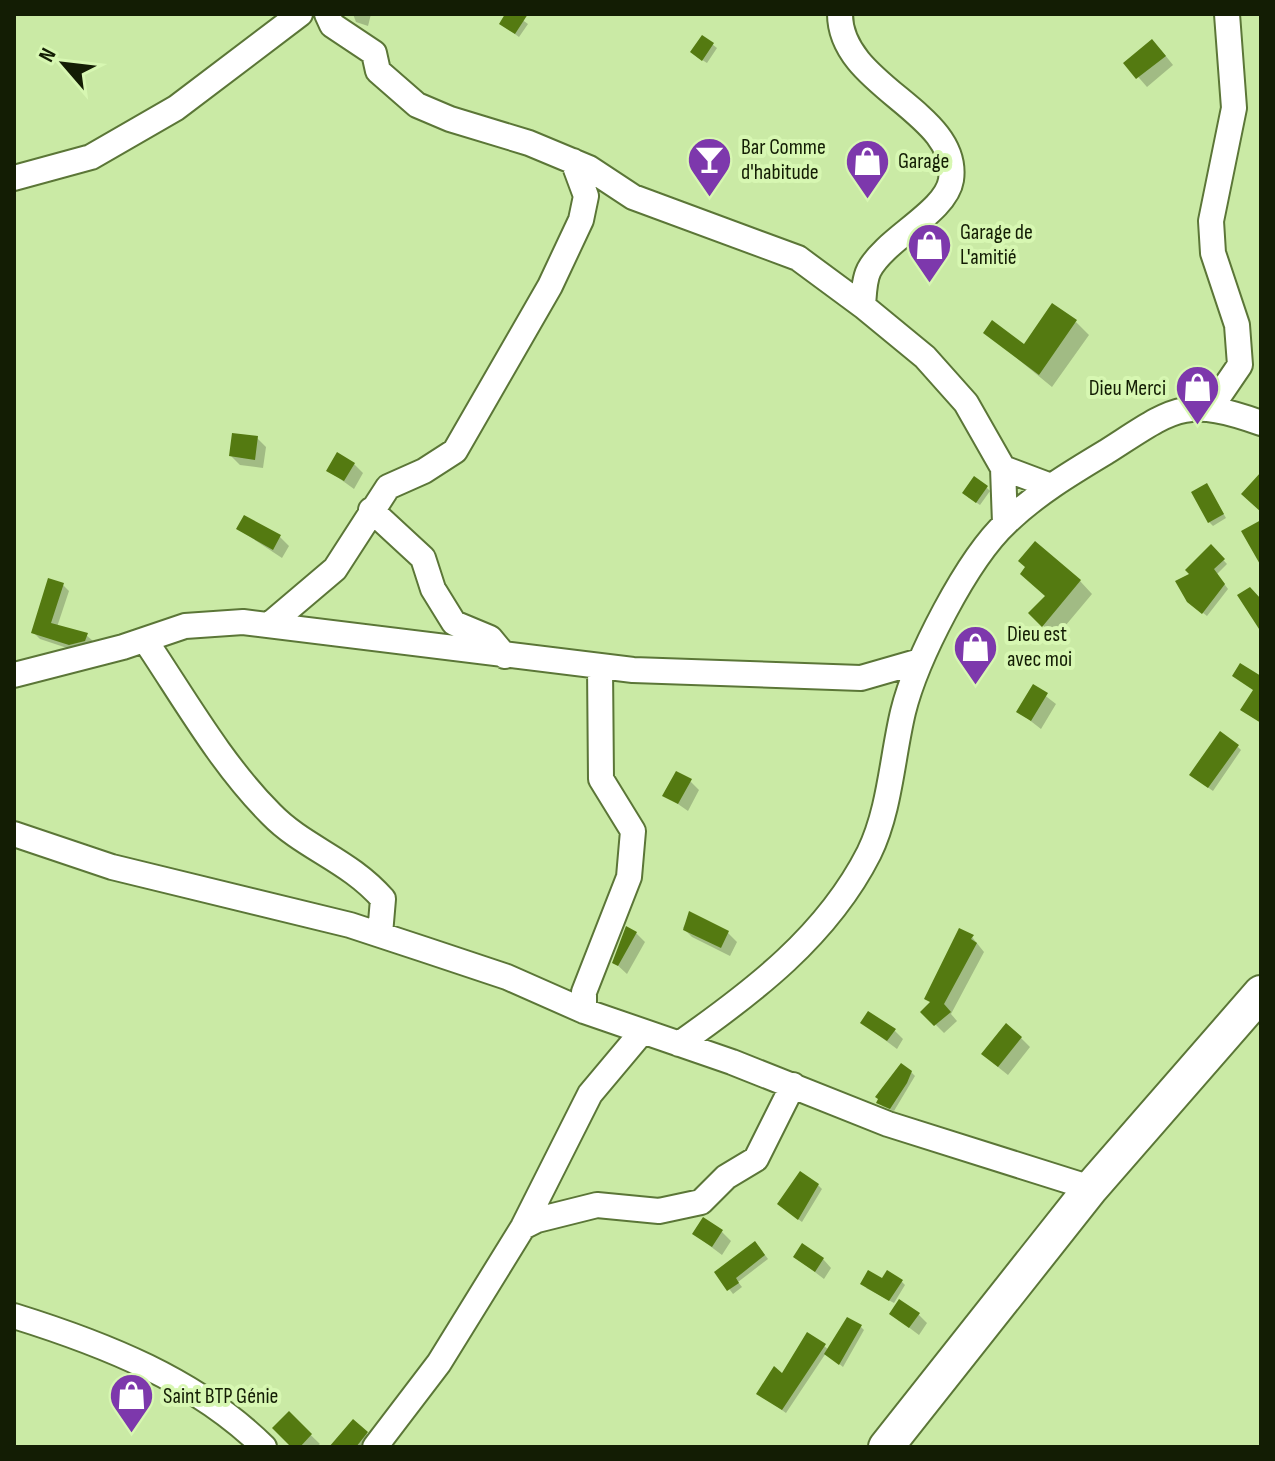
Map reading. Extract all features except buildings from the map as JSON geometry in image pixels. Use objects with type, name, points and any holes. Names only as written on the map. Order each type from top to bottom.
[{"type":"main road","points":[[886,1447],[1091,1188],[1261,993]]},
{"type":"street","points":[[14,178],[91,157],[176,108],[300,14]]},
{"type":"street","points":[[327,14],[332,25],[374,53],[378,71],[417,105],[573,161],[633,197],[798,258],[863,306],[925,357],[956,392],[1003,468],[1005,523]]},
{"type":"street","points":[[840,14],[840,25],[861,67],[941,138],[949,155],[951,181],[942,199],[878,256],[867,273],[863,306]]},
{"type":"street","points":[[1210,409],[1240,365],[1237,325],[1213,253],[1211,221],[1234,108],[1227,14]]},
{"type":"street","points":[[269,625],[335,569],[388,487],[424,471],[455,451],[550,286],[581,220],[586,196],[573,161]]},
{"type":"street","points":[[679,1044],[742,1000],[796,952],[846,891],[879,828],[904,707],[920,661],[974,563],[1005,523],[1051,486],[1158,419],[1190,406],[1261,423]]},
{"type":"street","points":[[1003,468],[1051,486]]},
{"type":"street","points":[[371,510],[423,558],[433,589],[454,623],[490,638],[505,656]]},
{"type":"street","points":[[14,675],[145,640],[185,626],[243,622],[600,667],[822,679],[861,678],[920,661]]},
{"type":"street","points":[[145,640],[240,779],[272,816],[363,876],[383,899],[380,934]]},
{"type":"street","points":[[584,1011],[584,992],[629,877],[633,831],[601,779],[600,667]]},
{"type":"street","points":[[14,834],[112,867],[380,934],[507,977],[584,1011],[793,1085],[888,1124],[1091,1188]]},
{"type":"street","points":[[375,1447],[439,1363],[523,1227],[590,1094],[642,1032]]},
{"type":"street","points":[[523,1227],[537,1220],[597,1205],[659,1211],[701,1202],[726,1177],[756,1159],[793,1085]]},
{"type":"street","points":[[14,1316],[88,1339],[202,1396],[264,1447]]},
{"type":"place","name":"Bar Comme d'habitude","points":[[710,199]]},
{"type":"place","name":"Garage","points":[[867,200]]},
{"type":"place","name":"Garage de L'amitié","points":[[929,284]]},
{"type":"place","name":"Dieu Merci","points":[[1197,427]]},
{"type":"place","name":"Dieu est avec moi","points":[[976,686]]},
{"type":"place","name":"Saint BTP Génie","points":[[132,1435]]}]
